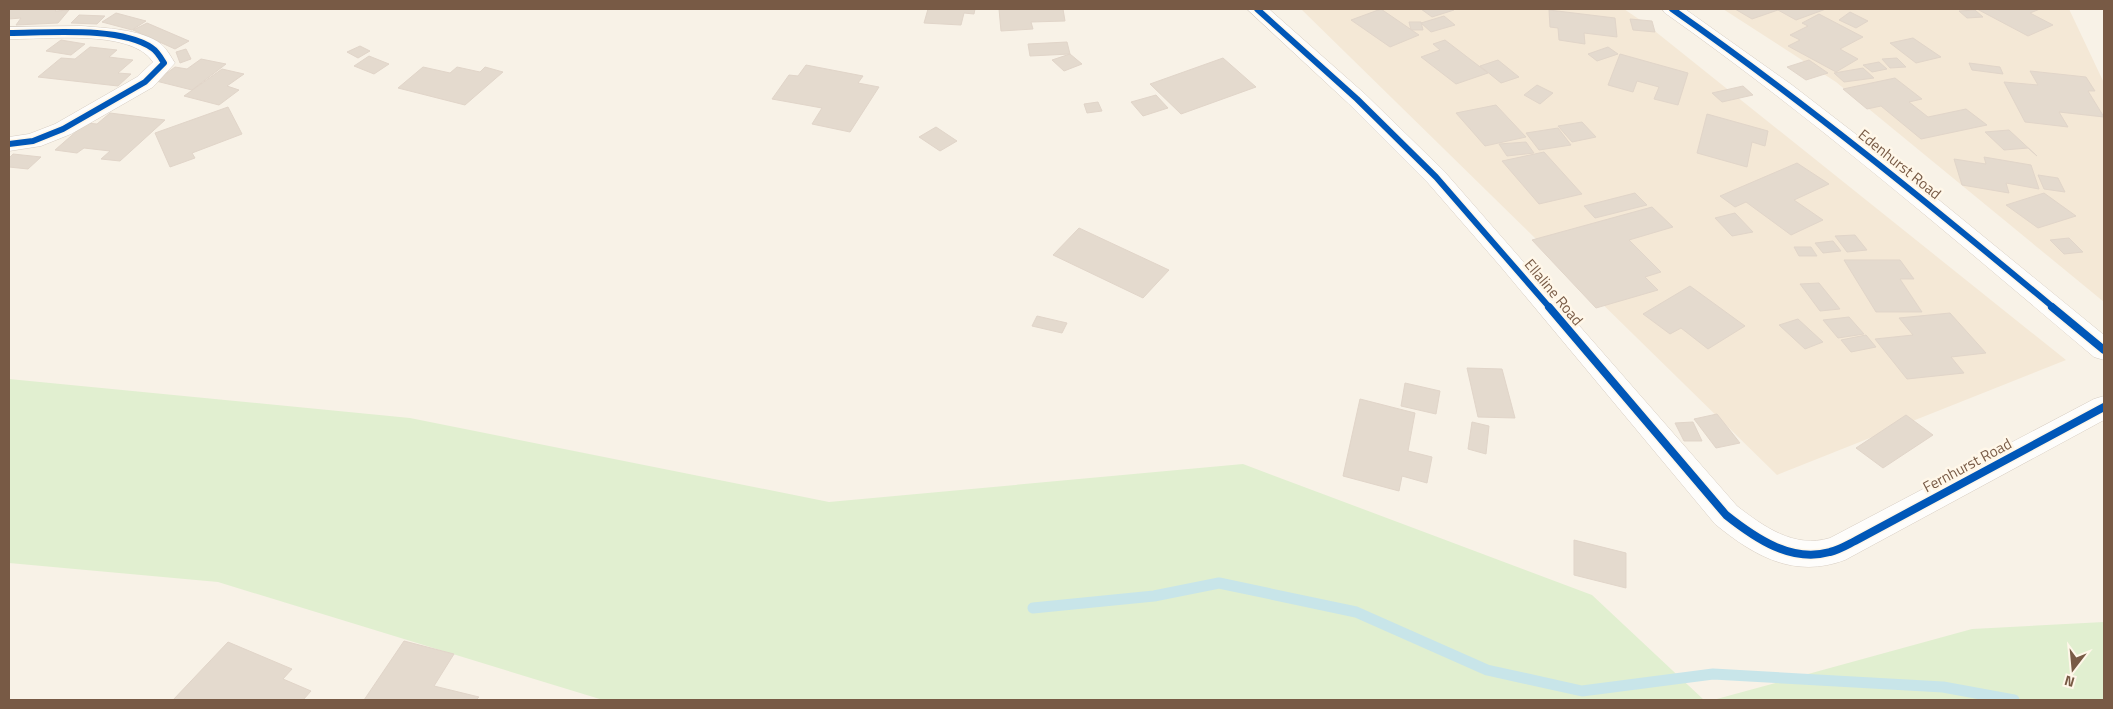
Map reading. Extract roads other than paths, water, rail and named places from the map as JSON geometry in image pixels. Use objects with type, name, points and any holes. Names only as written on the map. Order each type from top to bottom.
[{"type":"street","name":"Ellaline Road","points":[[1257,9],[1357,99],[1436,176],[1510,260],[1726,515],[1757,538],[1777,548],[1814,555],[1842,546]]},
{"type":"street","name":"Edenhurst Road","points":[[1672,9],[1737,54],[1873,160],[2104,350]]},
{"type":"street","points":[[9,33],[115,36],[150,46],[164,63],[145,82],[64,129],[33,141],[9,144]]},
{"type":"street","name":"Fernhurst Road","points":[[1842,546],[2104,407]]},
{"type":"waterway","points":[[1033,608],[1154,596],[1219,583],[1356,612],[1487,670],[1582,691],[1713,674],[1943,687],[2014,700]]}]
